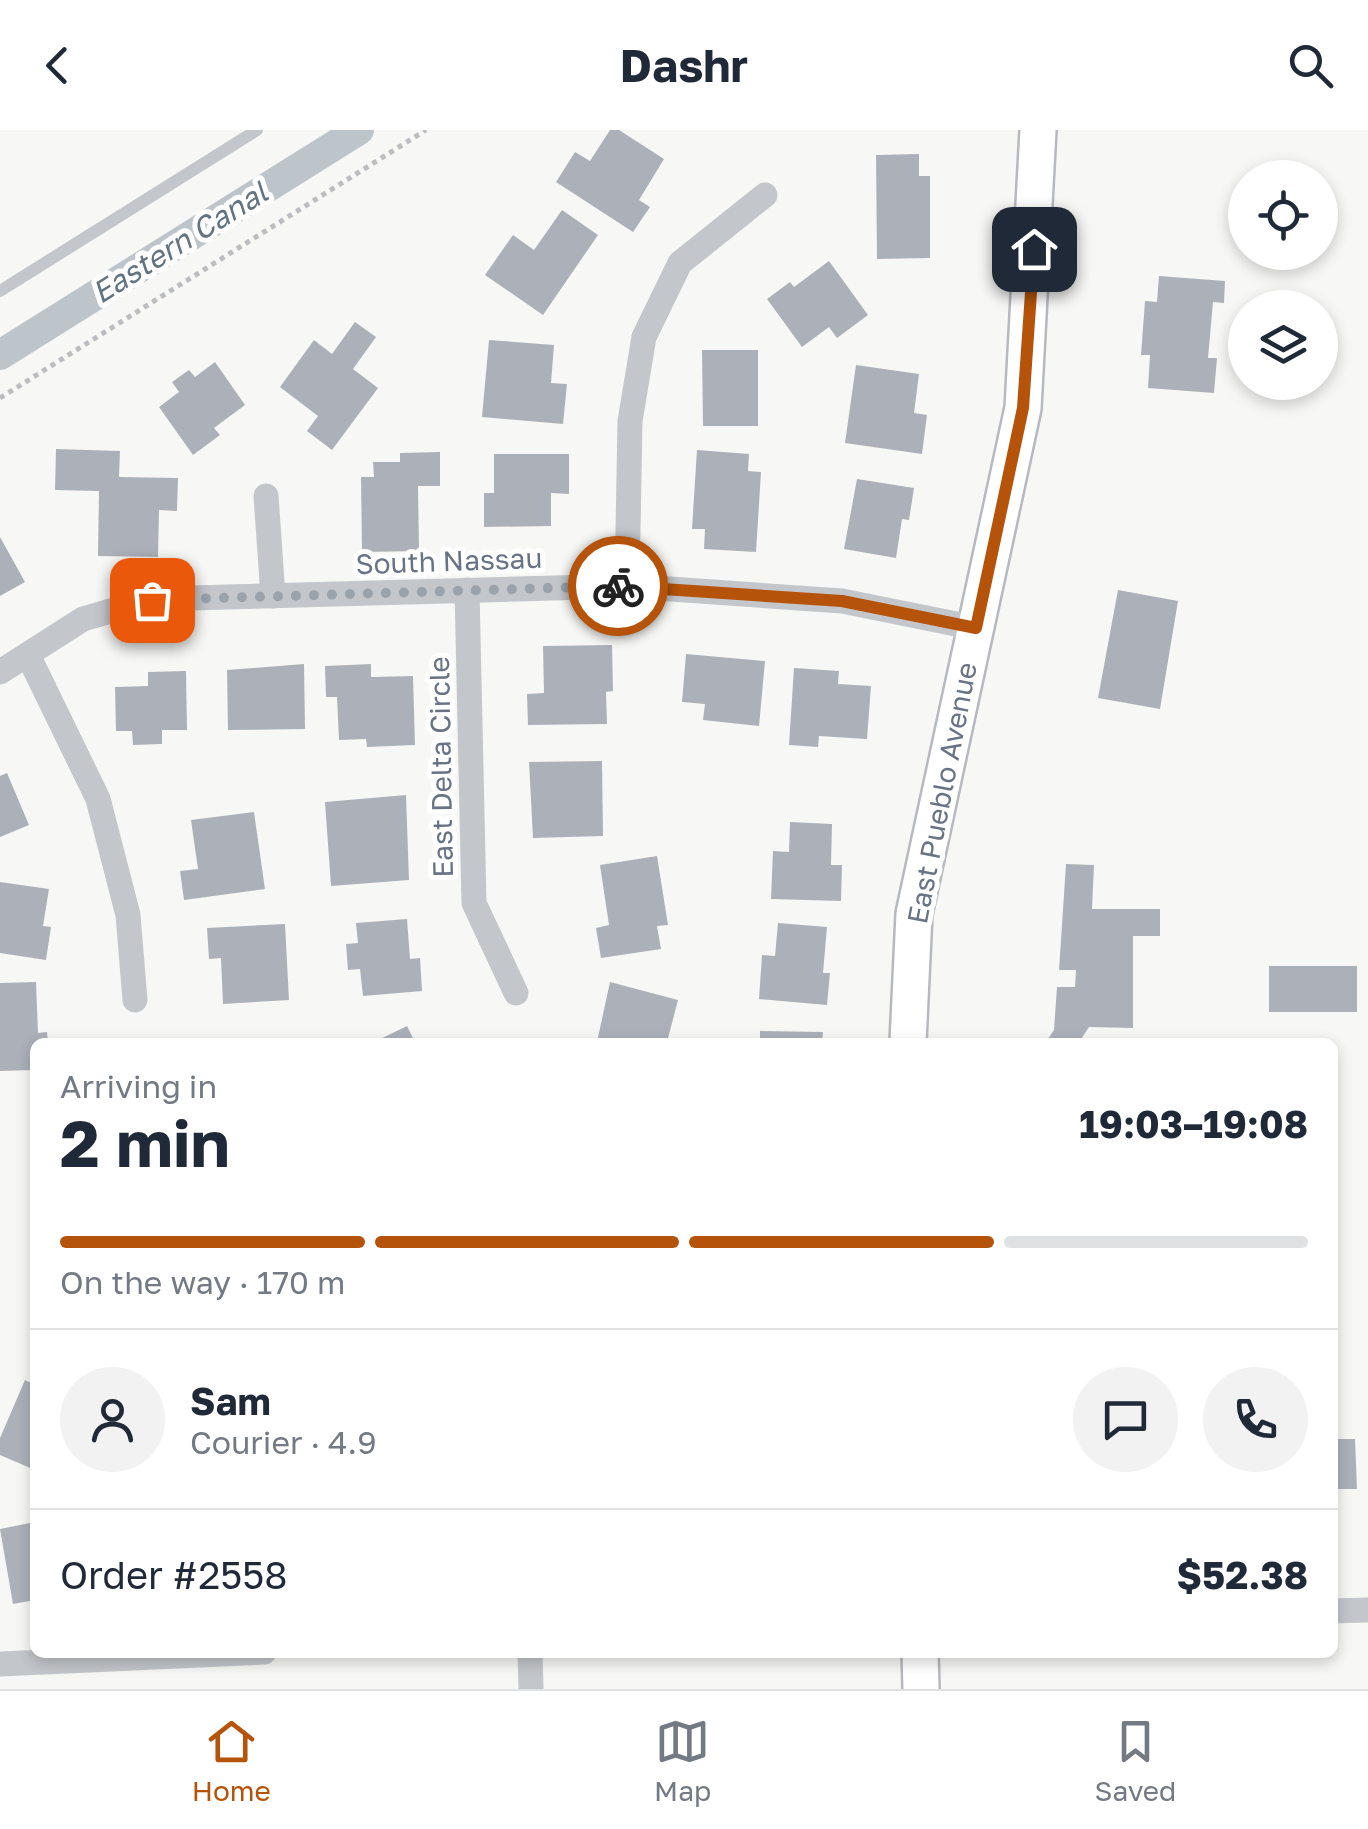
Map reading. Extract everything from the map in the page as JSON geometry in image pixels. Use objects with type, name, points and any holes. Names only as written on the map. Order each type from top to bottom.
[{"type":"street","name":"East Pueblo Avenue","points":[[908,1038],[914,914],[1023,408],[1038,130]]},
{"type":"street","points":[[628,586],[630,421],[644,336],[680,264],[765,195]]},
{"type":"street","points":[[266,496],[273,596]]},
{"type":"street","name":"South Nassau","points":[[0,672],[84,619],[152,600],[628,586],[842,601],[976,628]]},
{"type":"street","name":"East Delta Circle","points":[[467,590],[474,903],[516,993]]},
{"type":"street","points":[[28,654],[98,799],[128,915],[136,1000]]},
{"type":"street","points":[[1338,1611],[1368,1610]]},
{"type":"street","points":[[0,1664],[105,1658]]},
{"type":"street","points":[[530,1658],[531,1689]]},
{"type":"street","points":[[920,1658],[921,1689]]},
{"type":"lane","points":[[0,291],[257,130]]},
{"type":"path","points":[[0,398],[426,130]]},
{"type":"building","points":[[610,130],[619,130],[664,159],[639,200],[650,207],[633,232],[556,182],[575,152],[590,161]]},
{"type":"building","points":[[919,154],[919,176],[930,176],[930,258],[877,259],[876,155]]},
{"type":"building","points":[[562,210],[598,235],[543,315],[485,275],[513,235],[534,250]]},
{"type":"building","points":[[829,261],[868,315],[837,338],[829,327],[802,347],[767,299],[790,282],[794,287]]},
{"type":"building","points":[[1159,276],[1225,281],[1224,303],[1213,302],[1208,358],[1217,358],[1214,393],[1148,388],[1150,355],[1141,355],[1145,301],[1157,302]]},
{"type":"building","points":[[355,322],[376,337],[353,369],[378,388],[332,450],[307,431],[318,416],[280,387],[314,340],[332,354]]},
{"type":"building","points":[[489,340],[554,345],[551,383],[567,384],[563,424],[482,417]]},
{"type":"building","points":[[702,350],[758,350],[758,426],[703,426]]},
{"type":"building","points":[[215,362],[245,405],[214,428],[220,435],[193,455],[159,407],[179,392],[172,382],[189,370],[195,377]]},
{"type":"building","points":[[856,365],[919,374],[914,413],[927,415],[922,454],[845,443]]},
{"type":"building","points":[[56,449],[120,451],[119,477],[178,478],[177,511],[159,510],[158,557],[98,556],[99,491],[55,490]]},
{"type":"building","points":[[697,450],[749,454],[748,471],[761,472],[756,552],[704,549],[705,529],[692,529]]},
{"type":"building","points":[[440,452],[440,486],[418,486],[419,551],[362,552],[361,477],[374,477],[373,462],[400,462],[400,453]]},
{"type":"building","points":[[494,454],[569,454],[569,494],[551,493],[551,526],[484,527],[484,493],[494,493]]},
{"type":"building","points":[[857,479],[914,488],[909,520],[902,519],[896,558],[844,549]]},
{"type":"building","points":[[0,537],[25,582],[0,596]]},
{"type":"building","points":[[1118,590],[1178,601],[1160,709],[1098,698]]},
{"type":"building","points":[[612,645],[613,691],[606,692],[607,724],[528,725],[527,694],[544,693],[543,646]]},
{"type":"building","points":[[686,654],[765,661],[759,726],[703,720],[705,704],[682,702]]},
{"type":"building","points":[[304,664],[305,729],[228,730],[227,670]]},
{"type":"building","points":[[371,664],[371,677],[413,676],[415,745],[367,747],[366,739],[339,740],[337,697],[326,697],[325,666]]},
{"type":"building","points":[[794,668],[839,671],[838,684],[871,686],[867,739],[819,736],[818,747],[789,745]]},
{"type":"building","points":[[186,671],[187,730],[162,730],[162,744],[133,745],[132,731],[116,731],[115,687],[148,686],[148,672]]},
{"type":"building","points":[[602,761],[603,836],[533,838],[529,762]]},
{"type":"building","points":[[7,773],[29,825],[0,837],[0,776]]},
{"type":"building","points":[[406,795],[409,880],[331,886],[325,802]]},
{"type":"building","points":[[254,812],[265,889],[184,900],[180,871],[198,869],[191,820]]},
{"type":"building","points":[[790,822],[832,824],[831,865],[842,865],[841,901],[771,899],[773,851],[789,852]]},
{"type":"building","points":[[657,856],[668,925],[657,926],[661,949],[601,958],[596,928],[609,925],[600,865]]},
{"type":"building","points":[[1066,864],[1094,865],[1092,909],[1160,909],[1160,936],[1133,936],[1133,1028],[1089,1027],[1082,1038],[1049,1038],[1054,1030],[1057,987],[1075,987],[1076,970],[1059,970]]},
{"type":"building","points":[[0,882],[49,889],[43,926],[51,927],[46,960],[0,953]]},
{"type":"building","points":[[407,919],[410,959],[420,958],[422,991],[363,996],[360,969],[348,970],[346,944],[358,943],[356,923]]},
{"type":"building","points":[[778,923],[827,927],[823,973],[830,973],[827,1005],[759,999],[762,955],[775,956]]},
{"type":"building","points":[[285,924],[289,1000],[223,1004],[221,958],[209,959],[207,928]]},
{"type":"building","points":[[1269,966],[1357,966],[1357,1012],[1269,1012]]},
{"type":"building","points":[[36,982],[38,1033],[47,1032],[48,1038],[30,1038],[30,1070],[0,1071],[0,983]]},
{"type":"building","points":[[610,982],[678,1000],[668,1038],[598,1038]]},
{"type":"building","points":[[407,1026],[413,1038],[382,1038]]},
{"type":"building","points":[[760,1031],[823,1032],[822,1038],[760,1038]]},
{"type":"building","points":[[25,1380],[30,1382],[30,1468],[0,1455],[0,1438]]},
{"type":"building","points":[[1338,1439],[1355,1439],[1357,1489],[1338,1489]]},
{"type":"building","points":[[30,1523],[30,1601],[13,1604],[0,1529]]},
{"type":"waterway","name":"Eastern Canal","points":[[0,355],[359,130]]},
{"type":"way so far","points":[[152,600],[618,586]]},
{"type":"route","points":[[618,586],[842,601],[976,628],[1023,408],[1034,249]]}]
